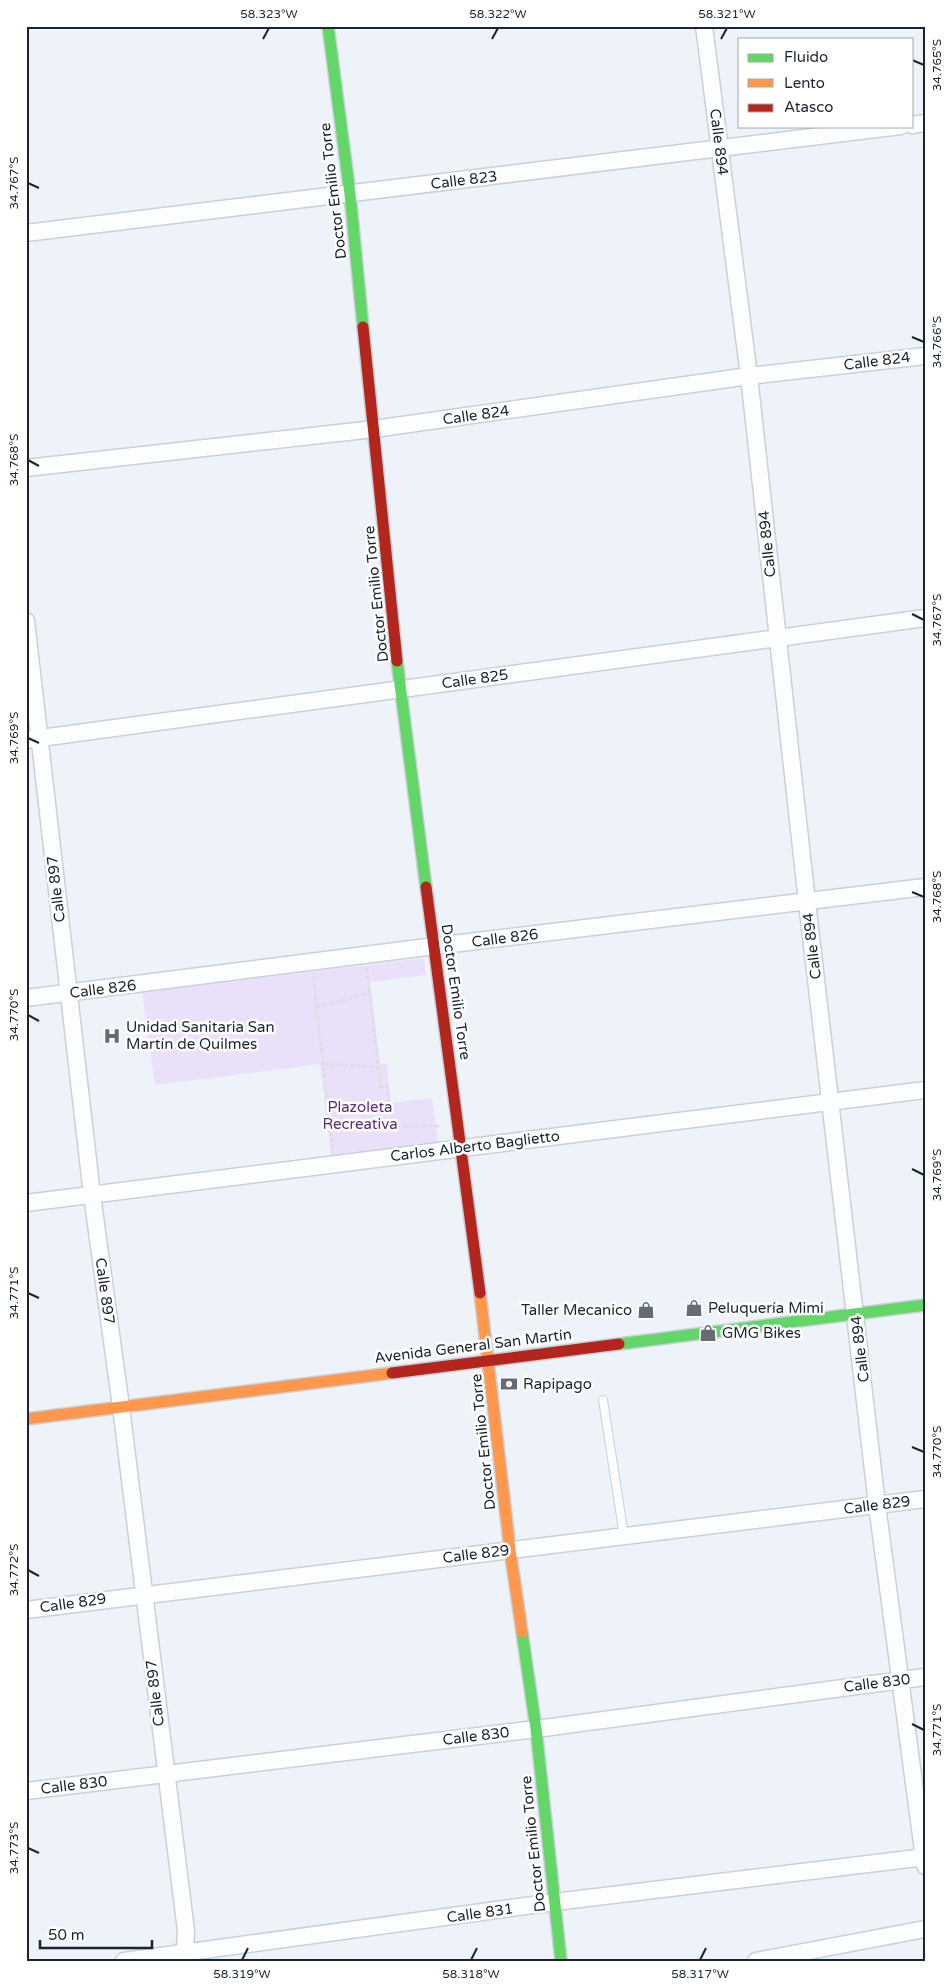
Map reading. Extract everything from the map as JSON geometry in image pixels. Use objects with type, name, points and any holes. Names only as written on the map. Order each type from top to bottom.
[{"type":"street","name":"Doctor Emilio Torre","points":[[328,26],[350,194],[400,689],[489,1359],[510,1550],[536,1729],[560,1961]]},
{"type":"street","name":"Calle 894","points":[[704,26],[749,376],[806,902],[878,1505],[899,1680],[924,1860]]},
{"type":"street","name":"Calle 823","points":[[26,233],[885,128]]},
{"type":"street","name":"Calle 824","points":[[26,468],[374,429],[749,376],[925,356]]},
{"type":"street","name":"Calle 825","points":[[32,739],[925,618]]},
{"type":"street","name":"Calle 897","points":[[26,621],[32,739],[68,993],[92,1195],[121,1407],[165,1774],[186,1931],[184,1957]]},
{"type":"street","name":"Calle 826","points":[[26,998],[925,887]]},
{"type":"street","name":"Carlos Alberto Baglietto","points":[[26,1203],[925,1090]]},
{"type":"street","name":"Avenida General San Martín","points":[[26,1419],[925,1305]]},
{"type":"street","name":"Calle 829","points":[[26,1610],[925,1499]]},
{"type":"street","name":"Calle 830","points":[[26,1791],[536,1729],[925,1677]]},
{"type":"street","name":"Calle 831","points":[[124,1961],[184,1957],[555,1902],[924,1860]]},
{"type":"street","points":[[756,1961],[925,1929]]},
{"type":"lane","points":[[603,1400],[624,1536]]},
{"type":"path","points":[[365,955],[378,1067],[381,1086],[387,1086],[392,1127]]},
{"type":"path","points":[[312,962],[335,1164]]},
{"type":"path","points":[[317,1006],[370,993]]},
{"type":"path","points":[[324,1064],[378,1067]]},
{"type":"path","points":[[331,1127],[459,1126]]},
{"type":"green space","name":"Plazoleta Recreativa","points":[[424,958],[426,975],[370,982],[380,1064],[387,1064],[391,1103],[432,1098],[438,1143],[331,1155],[320,1064],[155,1085],[142,992]]},
{"type":"traffic: fast","points":[[328,26],[350,194],[363,327]]},
{"type":"traffic: fast","points":[[397,661],[426,887]]},
{"type":"traffic: fast","points":[[619,1344],[925,1305]]},
{"type":"traffic: fast","points":[[522,1632],[536,1729],[561,1961]]},
{"type":"traffic: slow","points":[[480,1293],[510,1550],[522,1632]]},
{"type":"traffic: slow","points":[[26,1419],[392,1373]]},
{"type":"traffic: jam","points":[[363,327],[397,661]]},
{"type":"traffic: jam","points":[[426,887],[480,1293]]},
{"type":"traffic: jam","points":[[392,1373],[619,1344]]},
{"type":"place","name":"Unidad Sanitaria San Martín de Quilmes","points":[[112,1036]]},
{"type":"place","name":"Peluquería Mimi","points":[[694,1308]]},
{"type":"place","name":"Taller Mecanico","points":[[646,1310]]},
{"type":"place","name":"GMG Bikes","points":[[708,1333]]},
{"type":"place","name":"Rapipago","points":[[509,1384]]}]
